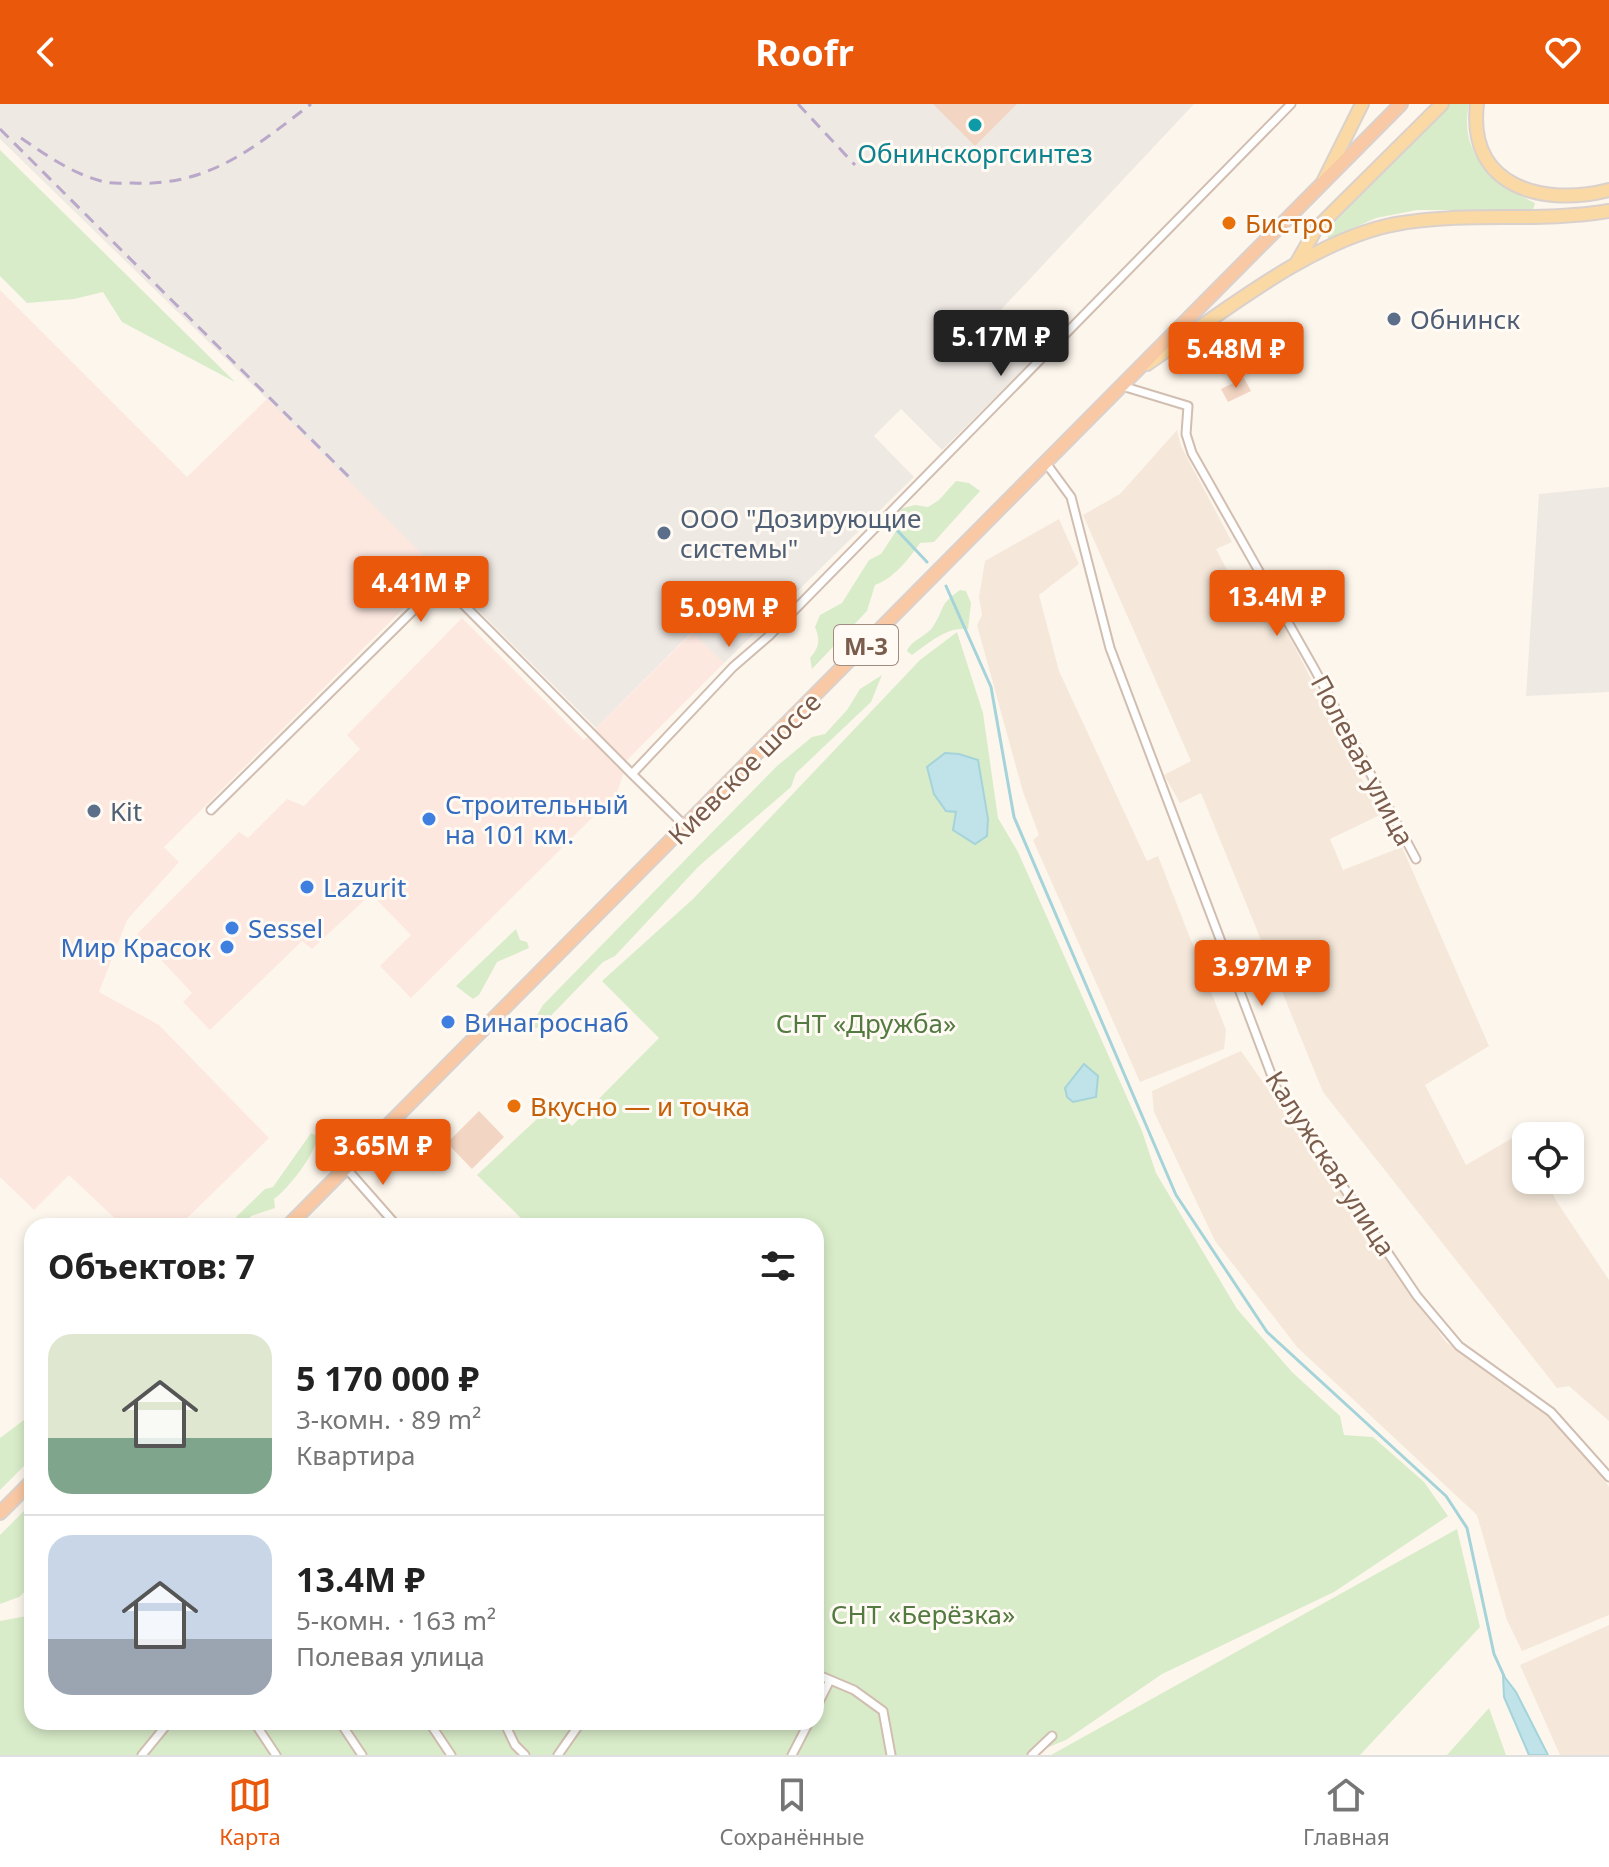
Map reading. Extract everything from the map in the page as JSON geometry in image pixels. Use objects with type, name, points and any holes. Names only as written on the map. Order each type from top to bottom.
[{"type":"highway","name":"Киевское шоссе","points":[[296,1218],[1401,104]]},
{"type":"highway","points":[[0,1513],[24,1489]]},
{"type":"main road","points":[[1322,184],[1362,104]]},
{"type":"main road","points":[[1296,264],[1316,229],[1442,104]]},
{"type":"main road","points":[[1477,104],[1480,146],[1486,160],[1506,180],[1548,197],[1609,190]]},
{"type":"main road","points":[[1138,370],[1296,264],[1347,240],[1393,224],[1447,217],[1544,216],[1609,211]]},
{"type":"street","points":[[632,774],[733,667],[770,635],[1291,104]]},
{"type":"street","name":"Полевая улица","points":[[1122,386],[1188,406],[1186,434],[1192,453],[1227,520],[1315,670],[1416,859]]},
{"type":"street","name":"Калужская улица","points":[[1046,463],[1071,497],[1110,648],[1276,1087],[1417,1296],[1459,1346],[1551,1412],[1609,1477]]},
{"type":"street","points":[[211,810],[433,591],[449,590],[686,827]]},
{"type":"street","points":[[346,1168],[390,1218]]},
{"type":"street","points":[[1602,1466],[1609,1459]]},
{"type":"street","points":[[824,1677],[854,1690],[883,1711],[891,1755]]},
{"type":"street","points":[[824,1692],[830,1680]]},
{"type":"street","points":[[142,1755],[162,1730]]},
{"type":"street","points":[[259,1730],[276,1755]]},
{"type":"street","points":[[345,1730],[362,1755]]},
{"type":"street","points":[[434,1730],[451,1755]]},
{"type":"street","points":[[508,1730],[515,1745],[525,1755]]},
{"type":"street","points":[[558,1755],[575,1730]]},
{"type":"street","points":[[792,1755],[805,1730]]},
{"type":"street","points":[[1032,1755],[1052,1736]]},
{"type":"shaded area","points":[[0,104],[1194,104],[996,315],[1036,357],[942,450],[901,409],[874,436],[914,477],[724,663],[692,632],[596,728],[267,399],[0,139]]},
{"type":"shaded area","points":[[0,290],[187,477],[267,399],[441,571],[164,847],[179,862],[127,920],[99,992],[159,1025],[269,1138],[187,1218],[115,1218],[69,1175],[34,1210],[0,1177]]},
{"type":"shaded area","points":[[1177,430],[1181,446],[1232,542],[1216,549],[1245,604],[1270,598],[1380,815],[1330,839],[1343,870],[1402,847],[1489,1046],[1425,1085],[1466,1165],[1512,1138],[1512,1194],[1553,1194],[1609,1280],[1609,1421],[1569,1386],[1557,1388],[1323,1092],[1201,793],[1180,803],[1164,775],[1191,761],[1083,515],[1120,494]]},
{"type":"shaded area","points":[[1609,487],[1609,692],[1526,696],[1539,494]]},
{"type":"shaded area","points":[[1059,519],[1079,564],[1039,595],[1059,671],[1147,861],[1158,856],[1226,1030],[1224,1049],[1140,1082],[1033,840],[1039,835],[1023,792],[977,625],[982,615],[979,597],[985,561]]},
{"type":"shaded area","name":"Строительный на 101 км.","points":[[462,618],[584,740],[693,632],[724,663],[628,759],[617,793],[411,998],[380,966],[411,935],[371,894],[312,949],[302,941],[210,1030],[183,1002],[192,993],[137,934],[239,832],[248,838],[287,799],[304,806],[360,749],[347,735]]},
{"type":"shaded area","points":[[1241,1051],[1446,1342],[1542,1410],[1592,1461],[1609,1487],[1609,1615],[1522,1651],[1507,1620],[1477,1515],[1297,1347],[1215,1241],[1154,1112],[1152,1091]]},
{"type":"shaded area","points":[[1609,1625],[1609,1755],[1560,1755],[1520,1665]]},
{"type":"green space","points":[[1448,104],[1469,104],[1467,122],[1474,152],[1493,176],[1535,203],[1533,210],[1417,210],[1376,218],[1328,239],[1327,231],[1335,215]]},
{"type":"green space","points":[[0,150],[235,382],[122,322],[103,292],[74,299],[27,303],[0,276]]},
{"type":"green space","points":[[956,481],[969,483],[980,491],[934,542],[920,543],[894,573],[875,585],[867,611],[812,669],[810,658],[817,647],[815,627],[820,615],[842,603],[869,560],[881,554],[902,522],[899,509],[915,505],[928,507]]},
{"type":"green space","points":[[960,590],[966,591],[971,603],[968,629],[946,633],[912,655],[907,651],[912,643],[931,629],[945,603]]},
{"type":"green space","name":"СНТ «Дружба»","points":[[957,632],[983,713],[998,818],[1018,852],[1142,1131],[1156,1173],[1237,1309],[1292,1372],[1340,1416],[1344,1435],[1373,1437],[1424,1482],[1448,1516],[1334,1592],[1162,1674],[1066,1740],[1029,1755],[0,1755],[0,1621],[24,1616],[24,1730],[824,1730],[824,1218],[521,1218],[477,1175],[551,1106],[572,1126],[659,1038],[602,981],[693,899],[920,660]]},
{"type":"green space","points":[[882,675],[871,702],[796,773],[791,787],[699,866],[615,956],[603,962],[540,1027],[533,1029],[533,1022],[543,1005],[777,766],[812,737],[825,734],[847,710],[860,689]]},
{"type":"green space","points":[[516,929],[520,940],[527,942],[529,948],[497,962],[479,995],[473,999],[456,986]]},
{"type":"green space","points":[[311,1133],[317,1136],[307,1161],[274,1199],[275,1208],[250,1218],[236,1218],[265,1189],[273,1187]]},
{"type":"green space","points":[[24,1420],[24,1466],[0,1490],[0,1438]]},
{"type":"green space","points":[[24,1511],[24,1592],[0,1604],[0,1535]]},
{"type":"green space","points":[[1457,1529],[1480,1627],[1360,1755],[1051,1755]]},
{"type":"green space","points":[[1489,1708],[1506,1755],[1447,1755]]},
{"type":"water","points":[[945,753],[978,760],[988,819],[987,836],[975,844],[953,830],[956,812],[946,811],[934,794],[927,767]]},
{"type":"water","points":[[1084,1064],[1098,1076],[1096,1097],[1073,1102],[1067,1097],[1065,1088]]},
{"type":"water","points":[[1503,1675],[1516,1692],[1548,1755],[1529,1755],[1504,1697]]},
{"type":"building","name":"Обнинскоргсинтез","points":[[933,104],[1017,104],[975,146]]},
{"type":"building","points":[[1244,378],[1251,391],[1228,402],[1221,389]]},
{"type":"building","points":[[479,1111],[504,1137],[472,1169],[447,1143]]},
{"type":"waterway","points":[[894,527],[927,562]]},
{"type":"waterway","points":[[946,586],[991,687],[1014,817],[1176,1195],[1267,1332],[1446,1496],[1467,1528],[1494,1654],[1504,1676]]},
{"type":"railway","points":[[21,138],[59,163],[90,178],[112,183],[159,183],[184,179],[229,162],[311,104]]},
{"type":"railway","points":[[798,104],[855,165]]},
{"type":"railway","points":[[0,129],[351,479]]},
{"type":"place","name":"Обнинскоргсинтез","points":[[975,125]]},
{"type":"place","name":"Бистро","points":[[1229,223]]},
{"type":"place","name":"Обнинск","points":[[1394,319]]},
{"type":"place","name":"ООО \"Дозирующие системы\"","points":[[664,533]]},
{"type":"place","name":"Kit","points":[[94,811]]},
{"type":"place","name":"Строительный на 101 км.","points":[[429,819]]},
{"type":"place","name":"Lazurit","points":[[307,887]]},
{"type":"place","name":"Sessel","points":[[232,928]]},
{"type":"place","name":"Мир Красок","points":[[227,947]]},
{"type":"place","name":"Винагроснаб","points":[[448,1022]]},
{"type":"place","name":"Вкусно — и точка","points":[[514,1106]]},
{"type":"park label","name":"СНТ «Берёзка»","points":[[923,1614]]}]
